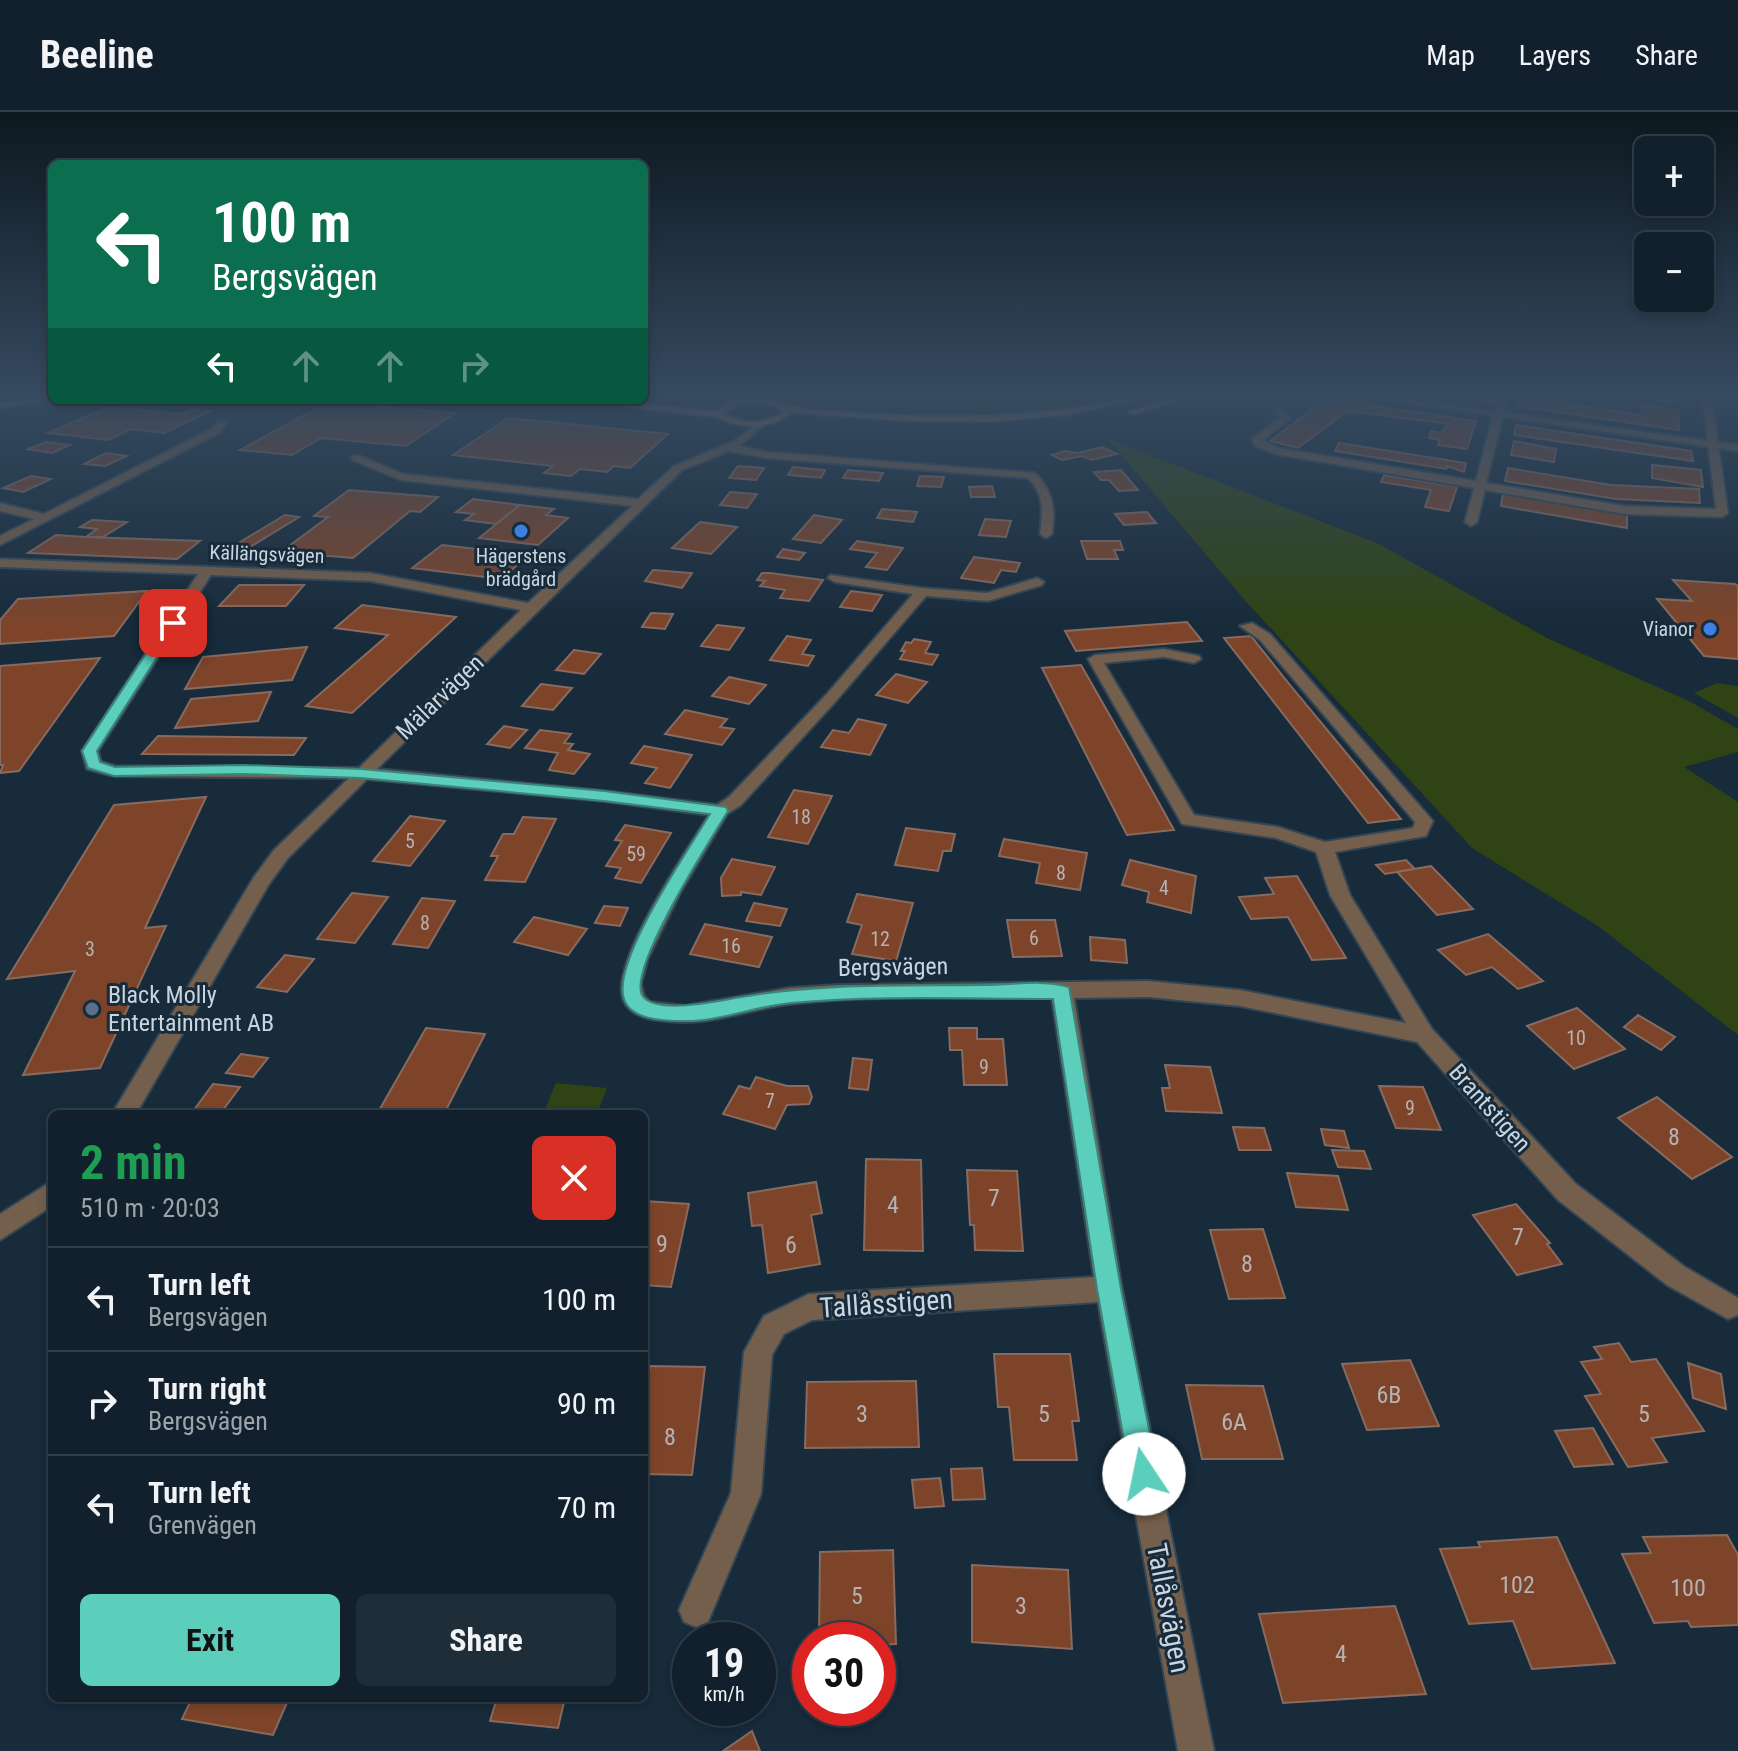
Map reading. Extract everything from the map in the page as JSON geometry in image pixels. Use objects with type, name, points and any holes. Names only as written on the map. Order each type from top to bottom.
[{"type":"street","points":[[0,541],[134,472]]},
{"type":"street","points":[[390,472],[401,477],[640,503]]},
{"type":"street","name":"Mälarvägen","points":[[126,1110],[261,881],[281,854],[673,472]]},
{"type":"street","points":[[998,472],[1031,475],[1042,488],[1050,514],[1046,534]]},
{"type":"street","points":[[1405,472],[1625,510],[1722,513],[1718,472]]},
{"type":"street","points":[[1471,522],[1484,472]]},
{"type":"street","points":[[0,507],[45,518]]},
{"type":"street","name":"Källängsvägen","points":[[0,563],[370,577],[531,608]]},
{"type":"street","points":[[206,572],[90,751],[93,765],[114,771],[361,773],[604,796],[720,811]]},
{"type":"street","points":[[835,578],[922,592],[988,597],[1037,582]]},
{"type":"street","name":"Bergsvägen","points":[[922,592],[831,698],[735,801],[720,811],[670,893],[638,958],[630,984],[634,1000],[644,1009],[685,1014],[789,996],[838,993],[1148,989],[1240,998],[1424,1035]]},
{"type":"street","points":[[1194,659],[1164,653],[1095,659],[1188,820],[1278,833],[1324,848],[1420,832],[1424,821],[1265,637],[1247,626]]},
{"type":"street","name":"Brantstigen","points":[[1324,848],[1340,895],[1424,1035],[1567,1192],[1676,1276],[1728,1306]]},
{"type":"street","name":"Tallåsvägen","points":[[1062,992],[1109,1289],[1196,1751]]},
{"type":"street","points":[[0,1228],[48,1195]]},
{"type":"street","name":"Tallåsstigen","points":[[696,1610],[746,1494],[758,1352],[774,1325],[809,1307],[1109,1289]]},
{"type":"green space","points":[[1136,472],[1194,472],[1379,544],[1549,639],[1689,701],[1738,729],[1738,752],[1684,767],[1738,802],[1738,1035],[1598,926],[1472,848],[1242,597]]},
{"type":"green space","points":[[1717,683],[1738,686],[1738,718],[1694,693]]},
{"type":"green space","points":[[556,1083],[607,1088],[599,1110],[545,1110]]},
{"type":"building","points":[[545,472],[576,472],[571,476]]},
{"type":"building","points":[[733,472],[761,472],[756,480],[729,478]]},
{"type":"building","points":[[790,472],[824,472],[821,478],[788,475]]},
{"type":"building","points":[[846,472],[883,473],[879,481],[843,478]]},
{"type":"building","points":[[1094,472],[1123,472],[1138,490],[1119,491],[1109,480],[1101,480]]},
{"type":"building","points":[[1507,472],[1535,472],[1611,485],[1699,489],[1700,503],[1616,499],[1505,481]]},
{"type":"building","points":[[1652,472],[1701,472],[1703,487],[1652,478]]},
{"type":"building","points":[[1384,475],[1457,487],[1449,511],[1425,507],[1431,490],[1381,482]]},
{"type":"building","points":[[31,476],[51,479],[23,492],[3,488]]},
{"type":"building","points":[[920,476],[944,477],[941,487],[917,486]]},
{"type":"building","points":[[992,486],[995,497],[971,497],[969,487]]},
{"type":"building","points":[[349,490],[438,497],[420,512],[410,511],[353,558],[281,552],[328,517],[314,516]]},
{"type":"building","points":[[730,492],[757,494],[747,508],[720,505]]},
{"type":"building","points":[[1503,493],[1627,514],[1627,528],[1501,506]]},
{"type":"building","name":"Hägerstens brädgård","points":[[473,499],[520,505],[496,524],[465,520],[474,514],[456,512]]},
{"type":"building","name":"Hägerstens brädgård","points":[[520,505],[554,509],[546,515],[568,518],[538,545],[479,538]]},
{"type":"building","points":[[882,509],[917,512],[913,522],[877,518]]},
{"type":"building","points":[[1147,512],[1156,523],[1124,525],[1115,514]]},
{"type":"building","points":[[285,515],[299,517],[245,550],[230,548]]},
{"type":"building","points":[[814,515],[842,520],[821,543],[793,539]]},
{"type":"building","points":[[985,519],[1011,521],[1006,537],[979,535]]},
{"type":"building","points":[[92,520],[127,522],[103,537],[86,537],[97,529],[80,527]]},
{"type":"building","points":[[700,522],[737,527],[711,554],[672,548]]},
{"type":"building","points":[[56,535],[200,541],[177,559],[28,553]]},
{"type":"building","points":[[857,541],[903,548],[887,570],[866,567],[877,553],[850,549]]},
{"type":"building","points":[[1081,541],[1120,541],[1123,550],[1114,550],[1118,559],[1087,559]]},
{"type":"building","points":[[442,545],[529,555],[501,579],[412,568]]},
{"type":"building","points":[[783,549],[805,553],[799,560],[777,557]]},
{"type":"building","points":[[974,557],[1020,563],[1016,572],[1001,570],[994,583],[961,578]]},
{"type":"building","points":[[653,570],[692,573],[682,588],[645,581]]},
{"type":"building","points":[[762,573],[823,580],[809,601],[780,598],[785,590],[760,586],[765,581],[757,580]]},
{"type":"building","name":"Vianor","points":[[1673,580],[1738,586],[1738,659],[1704,656],[1657,599],[1692,601]]},
{"type":"building","points":[[239,585],[304,585],[286,606],[219,606]]},
{"type":"building","points":[[147,591],[114,636],[0,644],[0,620],[18,599]]},
{"type":"building","points":[[851,591],[882,595],[872,611],[840,607]]},
{"type":"building","points":[[362,605],[456,617],[352,713],[306,706],[388,635],[335,628]]},
{"type":"building","points":[[651,613],[673,614],[665,629],[642,627]]},
{"type":"building","points":[[1187,622],[1202,641],[1076,651],[1065,631]]},
{"type":"building","points":[[204,625],[187,651],[168,652],[186,626]]},
{"type":"building","points":[[717,625],[744,628],[729,650],[701,646]]},
{"type":"building","points":[[787,636],[811,640],[802,654],[814,656],[808,666],[770,660]]},
{"type":"building","points":[[1251,636],[1401,819],[1368,823],[1224,638]]},
{"type":"building","points":[[914,639],[931,642],[925,653],[938,655],[932,665],[900,659],[906,642],[911,643]]},
{"type":"building","points":[[307,647],[292,680],[185,689],[203,657]]},
{"type":"building","points":[[574,650],[601,654],[584,674],[556,670]]},
{"type":"building","points":[[100,658],[19,771],[0,773],[3,765],[0,765],[0,666]]},
{"type":"building","points":[[1081,665],[1174,830],[1127,835],[1042,668]]},
{"type":"building","points":[[896,674],[927,682],[908,703],[876,695]]},
{"type":"building","points":[[729,677],[766,685],[749,704],[712,696]]},
{"type":"building","points":[[541,684],[572,688],[553,710],[522,706]]},
{"type":"building","points":[[271,692],[258,721],[175,728],[191,699]]},
{"type":"building","points":[[685,710],[727,719],[720,727],[734,729],[722,745],[665,734]]},
{"type":"building","points":[[858,719],[886,725],[870,755],[821,747],[833,730],[849,733]]},
{"type":"building","points":[[504,726],[527,730],[510,748],[487,744]]},
{"type":"building","points":[[540,730],[571,734],[564,743],[573,744],[568,750],[590,754],[574,774],[549,770],[558,753],[525,748]]},
{"type":"building","points":[[158,736],[306,738],[294,755],[142,754]]},
{"type":"building","points":[[644,746],[692,755],[670,788],[645,783],[657,768],[631,763]]},
{"type":"building","points":[[794,790],[832,796],[808,844],[768,837]]},
{"type":"building","points":[[206,797],[145,928],[166,926],[100,1068],[23,1075],[75,971],[7,979],[114,805]]},
{"type":"building","points":[[410,816],[445,821],[410,866],[373,861]]},
{"type":"building","points":[[523,817],[556,819],[525,882],[485,880],[498,856],[491,856],[503,834],[514,834]]},
{"type":"building","points":[[625,825],[671,833],[641,883],[615,878],[621,868],[606,866],[622,841],[615,840]]},
{"type":"building","points":[[906,828],[955,834],[951,851],[943,851],[938,871],[895,865]]},
{"type":"building","points":[[1004,839],[1087,853],[1080,890],[1036,883],[1040,863],[999,856]]},
{"type":"building","points":[[732,859],[775,867],[761,895],[741,892],[741,895],[722,896],[721,878]]},
{"type":"building","points":[[1130,860],[1196,876],[1191,913],[1147,902],[1149,892],[1122,885]]},
{"type":"building","points":[[1406,860],[1415,869],[1385,874],[1376,865]]},
{"type":"building","points":[[1431,866],[1473,909],[1437,915],[1397,872]]},
{"type":"building","points":[[1297,876],[1346,958],[1312,960],[1288,917],[1251,919],[1239,897],[1274,894],[1265,878]]},
{"type":"building","points":[[352,893],[388,897],[355,943],[317,939]]},
{"type":"building","points":[[857,894],[913,903],[896,961],[852,954],[862,925],[847,922]]},
{"type":"building","points":[[422,898],[455,901],[428,948],[393,944]]},
{"type":"building","points":[[754,903],[787,909],[780,926],[746,921]]},
{"type":"building","points":[[604,906],[628,908],[620,926],[595,923]]},
{"type":"building","points":[[534,917],[587,929],[568,955],[514,942]]},
{"type":"building","points":[[1007,920],[1055,920],[1062,956],[1013,957]]},
{"type":"building","points":[[705,924],[772,937],[759,967],[690,954]]},
{"type":"building","points":[[1488,934],[1543,981],[1518,989],[1492,967],[1466,975],[1438,950]]},
{"type":"building","points":[[1090,937],[1125,940],[1127,963],[1091,960]]},
{"type":"building","points":[[285,955],[314,959],[287,992],[257,987]]},
{"type":"building","points":[[1577,1008],[1625,1049],[1574,1069],[1527,1026]]},
{"type":"building","points":[[1638,1015],[1675,1037],[1661,1050],[1624,1027]]},
{"type":"building","points":[[426,1028],[485,1034],[446,1110],[379,1110]]},
{"type":"building","points":[[949,1028],[977,1028],[977,1039],[1003,1039],[1007,1085],[964,1085],[962,1050],[950,1050]]},
{"type":"building","points":[[241,1054],[268,1058],[253,1077],[226,1073]]},
{"type":"building","points":[[853,1058],[872,1060],[868,1090],[849,1088]]},
{"type":"building","points":[[1165,1065],[1210,1067],[1222,1113],[1166,1111],[1162,1088],[1170,1088]]},
{"type":"building","points":[[756,1077],[787,1086],[808,1086],[812,1097],[809,1104],[787,1105],[775,1129],[723,1114],[739,1086],[750,1089]]},
{"type":"building","points":[[213,1084],[240,1087],[223,1110],[194,1110]]},
{"type":"building","points":[[1379,1086],[1423,1087],[1441,1130],[1396,1128]]},
{"type":"building","points":[[1657,1097],[1732,1157],[1692,1179],[1618,1118]]},
{"type":"building","points":[[1233,1127],[1264,1128],[1271,1150],[1239,1150]]},
{"type":"building","points":[[1321,1129],[1344,1131],[1349,1148],[1325,1145]]},
{"type":"building","points":[[1332,1150],[1364,1151],[1371,1169],[1338,1167]]},
{"type":"building","points":[[866,1159],[921,1160],[923,1251],[864,1250]]},
{"type":"building","points":[[967,1170],[1017,1171],[1023,1251],[975,1250],[974,1225],[970,1225]]},
{"type":"building","points":[[1287,1173],[1338,1176],[1348,1210],[1296,1207]]},
{"type":"building","points":[[816,1182],[822,1213],[811,1215],[820,1264],[768,1273],[762,1225],[752,1226],[748,1193]]},
{"type":"building","points":[[648,1201],[689,1204],[671,1287],[648,1285]]},
{"type":"building","points":[[1516,1204],[1550,1243],[1547,1244],[1562,1264],[1517,1275],[1473,1215]]},
{"type":"building","points":[[1263,1229],[1285,1298],[1229,1299],[1210,1230]]},
{"type":"building","points":[[1619,1343],[1631,1362],[1656,1359],[1704,1431],[1652,1438],[1667,1462],[1628,1467],[1585,1396],[1601,1394],[1581,1362],[1602,1359],[1594,1347]]},
{"type":"building","points":[[994,1354],[1070,1354],[1079,1421],[1072,1421],[1077,1460],[1014,1460],[1009,1407],[998,1407]]},
{"type":"building","points":[[1410,1360],[1439,1426],[1367,1430],[1342,1364]]},
{"type":"building","points":[[1688,1363],[1721,1374],[1726,1409],[1693,1398]]},
{"type":"building","points":[[650,1366],[705,1367],[692,1475],[648,1474]]},
{"type":"building","points":[[916,1381],[919,1447],[805,1448],[807,1382]]},
{"type":"building","points":[[1186,1385],[1263,1386],[1283,1459],[1202,1459]]},
{"type":"building","points":[[1593,1428],[1613,1464],[1574,1467],[1555,1431]]},
{"type":"building","points":[[982,1468],[985,1499],[953,1500],[951,1469]]},
{"type":"building","points":[[940,1478],[944,1506],[915,1508],[912,1480]]},
{"type":"building","points":[[1727,1535],[1738,1555],[1738,1625],[1691,1627],[1688,1621],[1654,1623],[1622,1554],[1651,1553],[1643,1537]]},
{"type":"building","points":[[1557,1537],[1615,1663],[1532,1669],[1513,1621],[1469,1624],[1440,1549],[1480,1547],[1478,1542]]},
{"type":"building","points":[[893,1550],[895,1622],[819,1622],[820,1552]]},
{"type":"building","points":[[972,1565],[1068,1570],[1072,1649],[972,1642]]},
{"type":"building","points":[[1395,1606],[1426,1694],[1283,1703],[1259,1614]]},
{"type":"building","points":[[190,1702],[287,1702],[273,1735],[182,1719]]},
{"type":"building","points":[[496,1702],[564,1702],[558,1728],[490,1721]]},
{"type":"building","points":[[752,1731],[760,1751],[723,1751]]},
{"type":"place","name":"Hägerstens brädgård","points":[[521,531]]},
{"type":"place","name":"Vianor","points":[[1710,629]]},
{"type":"place","name":"Black Molly Entertainment AB","points":[[92,1009]]},
{"type":"route","points":[[173,623],[90,751],[93,765],[114,771],[361,773],[604,796],[720,811],[670,893],[638,958],[630,984],[634,1000],[644,1009],[685,1014],[789,996],[838,993],[1062,992],[1109,1289],[1144,1474]]}]
